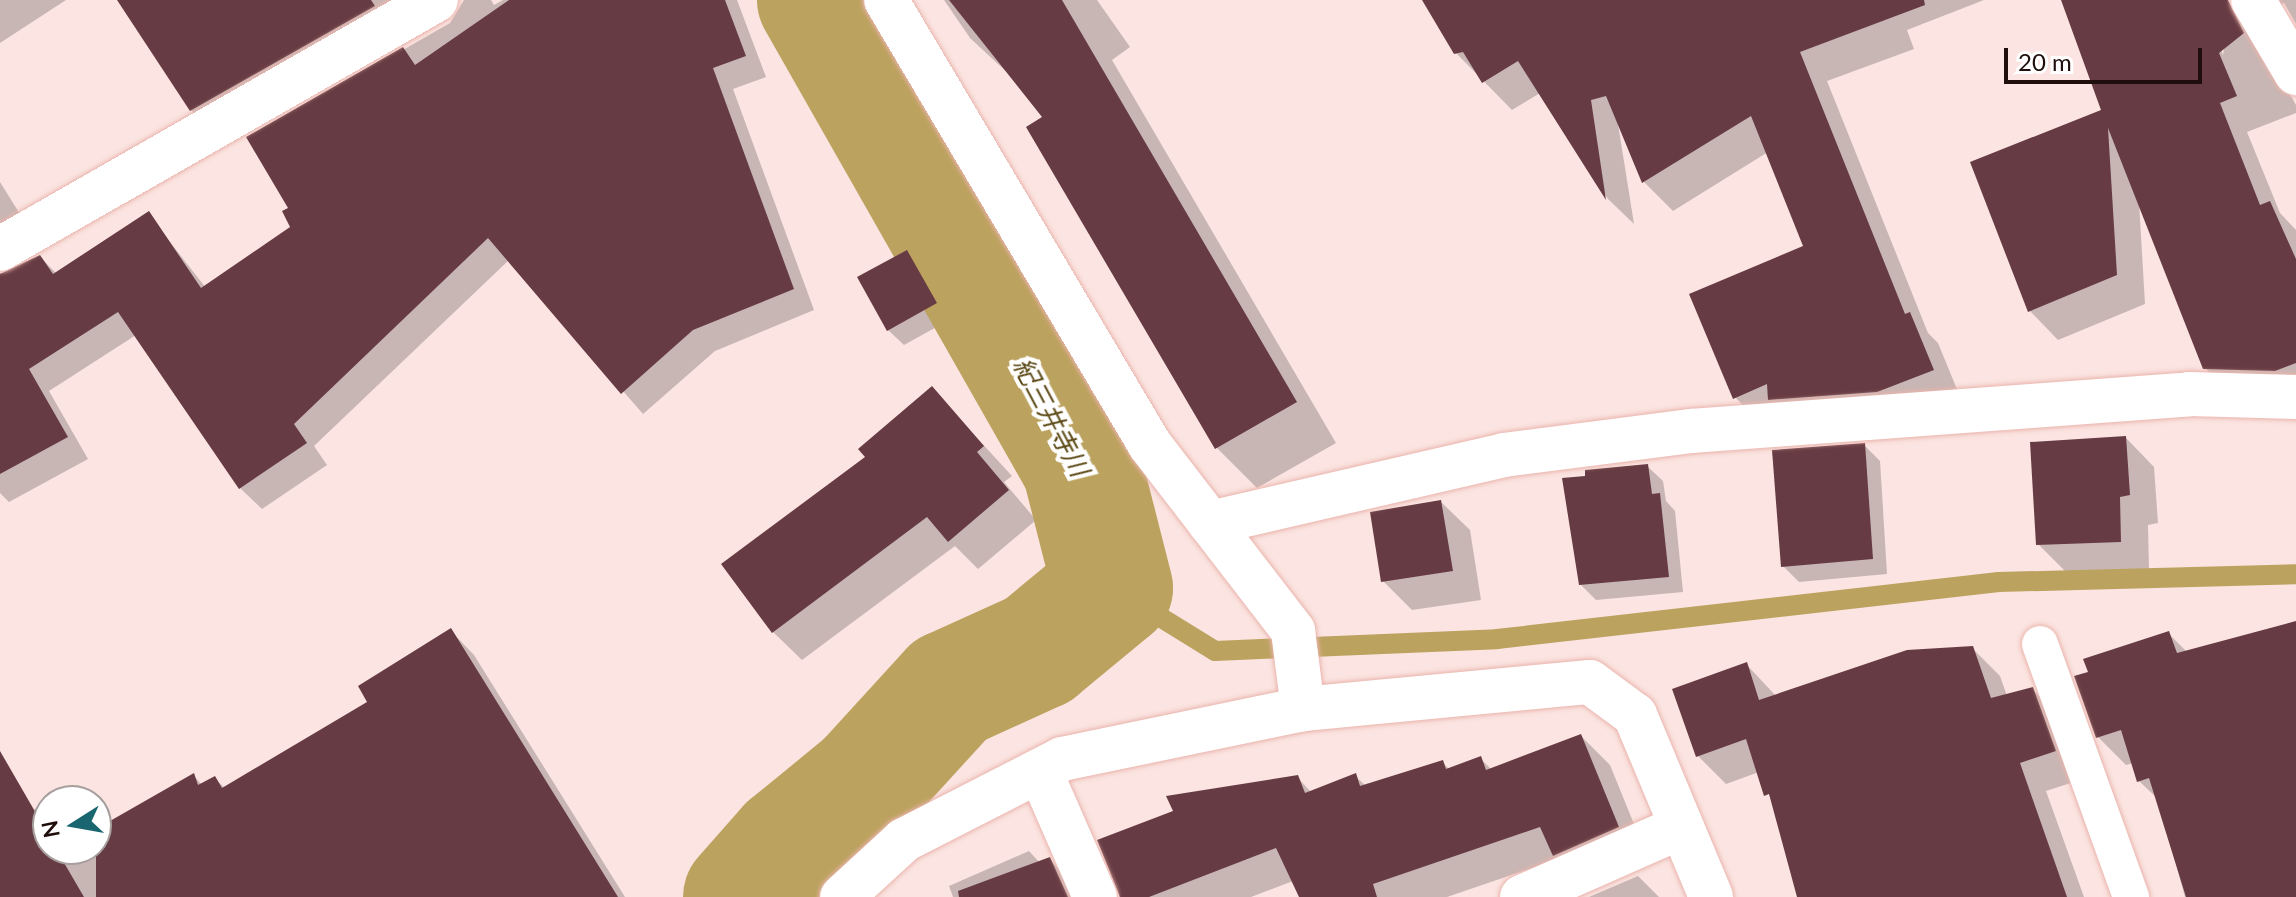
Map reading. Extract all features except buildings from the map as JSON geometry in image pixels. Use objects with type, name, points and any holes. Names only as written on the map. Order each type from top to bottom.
[{"type":"street","points":[[0,249],[436,0]]},
{"type":"street","points":[[886,0],[1150,445],[1293,631],[1301,699]]},
{"type":"street","points":[[2253,0],[2296,73]]},
{"type":"street","points":[[1210,523],[1504,455],[1691,431],[2189,394],[2296,397]]},
{"type":"street","points":[[842,897],[904,840],[1062,759],[1301,699],[1590,682],[1635,715],[1711,897]]},
{"type":"street","points":[[1040,771],[1095,897]]},
{"type":"street","points":[[1522,897],[1681,827]]},
{"type":"lane","points":[[2040,644],[2131,897]]},
{"type":"waterway","name":"紀三井寺川","points":[[743,897],[788,846],[865,783],[950,690],[1038,650],[1113,588],[1082,466],[817,0]]},
{"type":"waterway","points":[[1113,588],[1215,651],[1497,639],[1999,582],[2296,574]]}]
